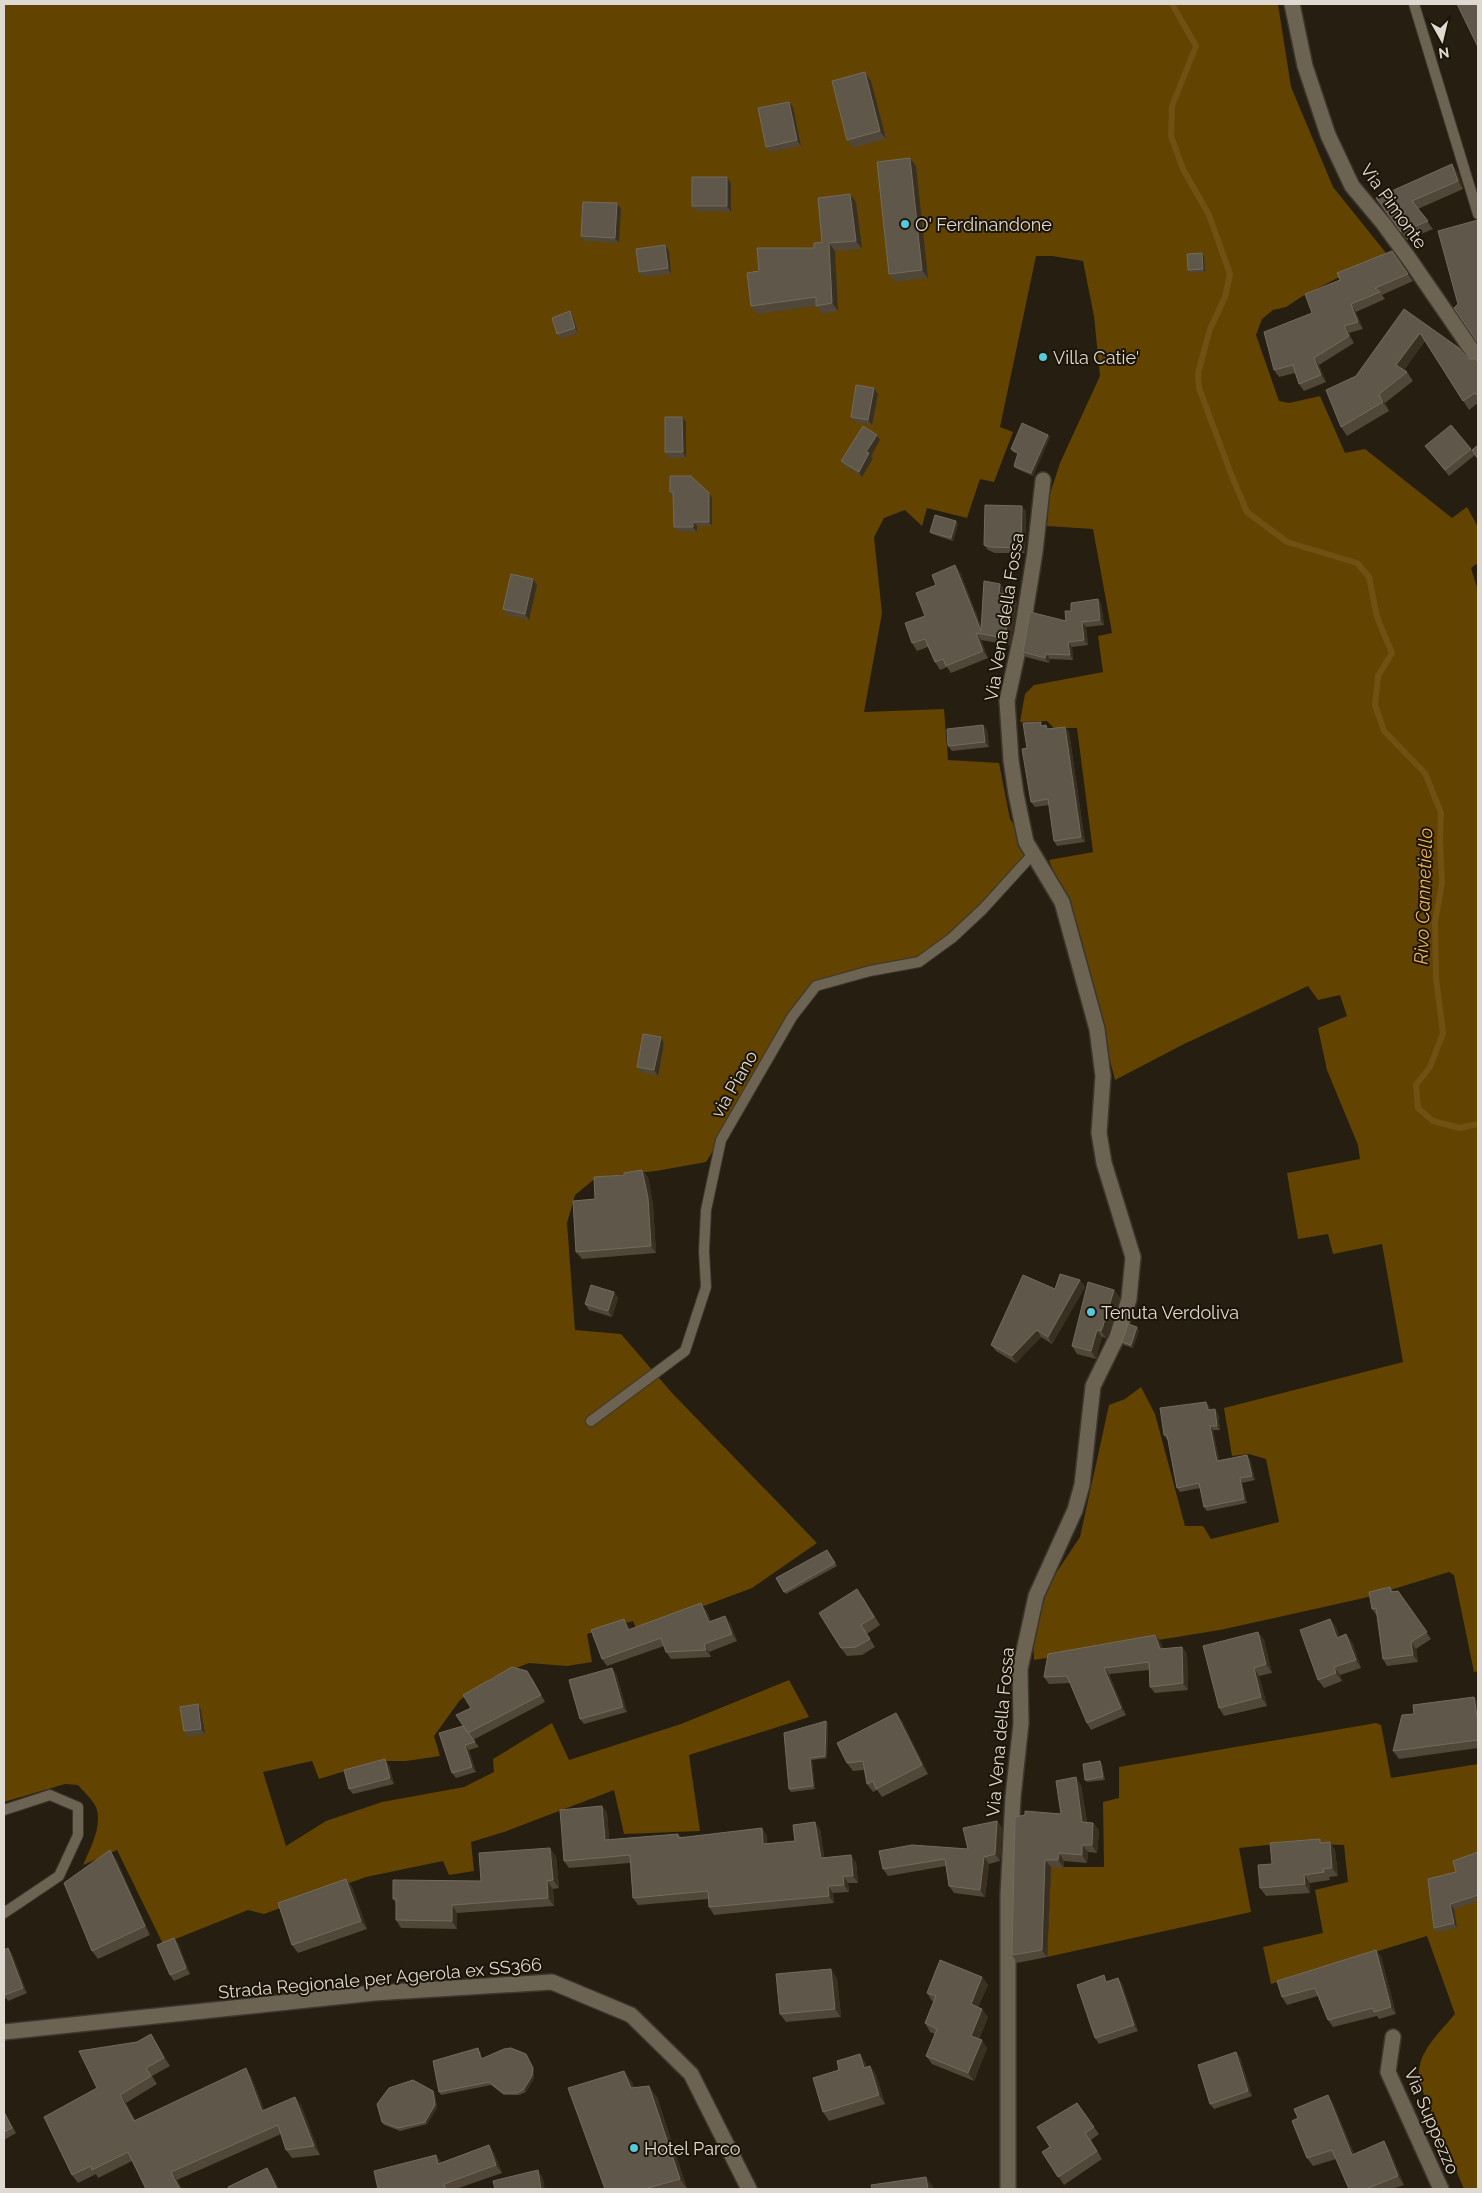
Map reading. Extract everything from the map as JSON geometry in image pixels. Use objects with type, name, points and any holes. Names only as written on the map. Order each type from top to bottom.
[{"type":"street","name":"Via Pimonte","points":[[1292,4],[1305,66],[1328,135],[1352,186],[1394,237],[1478,359]]},
{"type":"street","name":"Via Vena della Fossa","points":[[1008,2189],[1008,1895],[1013,1797],[1021,1723],[1020,1669],[1036,1596],[1075,1510],[1082,1485],[1093,1386],[1117,1336],[1129,1299],[1133,1256],[1104,1163],[1099,1133],[1103,1076],[1097,1030],[1062,902],[1026,842],[1016,794],[1006,701],[1022,632],[1035,552],[1043,480]]},
{"type":"street","name":"Strada Regionale per Agerola ex SS366","points":[[4,2032],[374,1993],[552,1982],[631,2015],[691,2074],[749,2189]]},
{"type":"street","name":"Via Suppezzo","points":[[1393,2037],[1388,2072],[1441,2189]]},
{"type":"lane","points":[[1414,4],[1478,214]]},
{"type":"lane","name":"via Piano","points":[[591,1421],[685,1351],[706,1287],[704,1251],[706,1210],[721,1140],[792,1017],[816,986],[919,962],[952,938],[983,909],[1033,854]]},
{"type":"lane","points":[[4,1810],[50,1795],[78,1807],[78,1835],[59,1876],[4,1914]]},
{"type":"shaded area","points":[[4,4],[1278,4],[1291,87],[1333,187],[1386,253],[1301,297],[1286,307],[1273,310],[1262,319],[1256,335],[1279,401],[1289,403],[1320,396],[1345,453],[1365,449],[1452,518],[1467,507],[1478,527],[1478,563],[1471,568],[1478,591],[1478,1671],[1474,1672],[1454,1575],[1449,1572],[1364,1598],[1220,1630],[1034,1660],[1033,1636],[1038,1611],[1054,1576],[1080,1537],[1109,1405],[1125,1399],[1141,1387],[1155,1414],[1185,1526],[1203,1526],[1211,1539],[1279,1522],[1266,1459],[1249,1454],[1232,1456],[1224,1408],[1403,1362],[1382,1244],[1333,1254],[1328,1234],[1298,1239],[1287,1173],[1360,1159],[1358,1145],[1327,1070],[1318,1028],[1347,1016],[1340,995],[1318,1000],[1308,986],[1184,1044],[1115,1080],[1076,928],[1049,860],[1093,852],[1077,728],[1054,728],[1047,721],[1020,722],[1025,694],[1034,685],[1103,672],[1098,636],[1112,633],[1093,529],[1047,526],[1048,500],[1060,463],[1100,376],[1094,316],[1083,261],[1052,256],[1036,256],[1000,427],[1013,432],[994,482],[980,479],[967,518],[927,508],[922,526],[905,510],[884,518],[874,537],[882,613],[864,712],[944,709],[948,760],[999,763],[1010,819],[1033,854],[992,890],[983,909],[919,962],[816,986],[706,1162],[656,1171],[597,1177],[575,1195],[567,1223],[575,1330],[621,1334],[672,1393],[817,1543],[752,1588],[637,1631],[633,1621],[587,1634],[592,1662],[567,1666],[529,1663],[493,1677],[460,1700],[434,1736],[440,1756],[406,1761],[378,1761],[319,1779],[312,1761],[263,1772],[286,1846],[326,1821],[382,1802],[464,1787],[494,1772],[493,1759],[552,1723],[569,1760],[681,1724],[789,1680],[809,1717],[689,1755],[700,1831],[624,1834],[614,1790],[504,1832],[471,1842],[474,1871],[449,1875],[443,1861],[366,1877],[264,1914],[248,1910],[163,1944],[117,1850],[83,1865],[95,1837],[98,1814],[95,1804],[78,1785],[65,1784],[4,1802]]},
{"type":"shaded area","points":[[1376,1723],[1381,1725],[1391,1778],[1478,1764],[1478,2189],[1464,2189],[1420,2085],[1420,2064],[1423,2055],[1434,2038],[1455,2014],[1427,1936],[1271,1984],[1263,1947],[1323,1933],[1315,1890],[1348,1882],[1344,1845],[1285,1843],[1239,1848],[1251,1912],[1047,1957],[1051,1867],[1104,1867],[1103,1802],[1119,1798],[1119,1767]]},
{"type":"building","points":[[1457,4],[1478,4],[1478,47]]},
{"type":"building","points":[[865,72],[880,131],[847,140],[832,81]]},
{"type":"building","points":[[789,102],[797,140],[766,147],[758,108]]},
{"type":"building","name":"O' Ferdinandone","points":[[910,158],[922,270],[889,274],[877,162]]},
{"type":"building","points":[[1452,164],[1458,181],[1412,201],[1428,221],[1401,232],[1376,198]]},
{"type":"building","points":[[692,177],[727,177],[727,206],[692,206]]},
{"type":"building","points":[[850,194],[856,241],[829,243],[832,303],[816,306],[816,297],[751,306],[747,273],[759,271],[757,248],[814,248],[814,243],[822,242],[818,198]]},
{"type":"building","points":[[583,202],[617,203],[615,238],[581,236]]},
{"type":"building","points":[[1478,220],[1478,343],[1454,308],[1458,304],[1438,231]]},
{"type":"building","points":[[665,245],[668,268],[639,272],[636,249]]},
{"type":"building","points":[[1392,251],[1408,274],[1375,288],[1380,292],[1351,304],[1358,322],[1344,326],[1349,336],[1314,358],[1321,375],[1299,384],[1293,365],[1274,370],[1264,332],[1312,313],[1305,294],[1340,280],[1337,273]]},
{"type":"building","points":[[1202,253],[1203,269],[1188,270],[1187,254]]},
{"type":"building","points":[[1404,309],[1459,348],[1468,359],[1475,359],[1478,362],[1478,396],[1475,393],[1463,401],[1420,333],[1396,365],[1407,372],[1379,394],[1383,402],[1341,427],[1326,390],[1356,376]]},
{"type":"building","points":[[570,311],[575,328],[557,334],[552,318]]},
{"type":"building","points":[[856,385],[874,388],[868,420],[851,417]]},
{"type":"building","points":[[665,417],[682,417],[683,452],[665,452]]},
{"type":"building","points":[[1022,423],[1048,435],[1031,473],[1014,466],[1018,453],[1011,449]]},
{"type":"building","points":[[1451,425],[1471,449],[1445,470],[1425,446]]},
{"type":"building","points":[[863,426],[877,435],[866,452],[869,453],[859,472],[841,461]]},
{"type":"building","points":[[1478,445],[1478,459],[1472,450]]},
{"type":"building","points":[[670,476],[691,476],[709,493],[709,522],[693,522],[693,527],[674,527],[673,492],[670,492]]},
{"type":"building","points":[[985,505],[1022,506],[1021,548],[984,545]]},
{"type":"building","points":[[935,515],[956,521],[951,538],[930,532]]},
{"type":"building","points":[[955,565],[981,631],[984,581],[1000,584],[999,593],[1012,595],[1005,638],[976,633],[983,651],[946,666],[943,659],[935,662],[925,639],[912,643],[905,623],[925,616],[916,593],[936,585],[932,575]]},
{"type":"building","points":[[511,574],[533,579],[525,614],[503,609]]},
{"type":"building","points":[[1098,599],[1100,620],[1082,622],[1084,640],[1068,642],[1070,655],[1046,654],[1045,658],[1023,652],[1030,612],[1066,621],[1065,611],[1071,611],[1071,603]]},
{"type":"building","points":[[1041,722],[1041,726],[1046,725],[1047,729],[1065,727],[1081,837],[1054,841],[1048,799],[1031,802],[1022,749],[1027,748],[1023,723]]},
{"type":"building","points":[[983,725],[985,742],[948,746],[947,729]]},
{"type":"building","points":[[643,1034],[661,1037],[654,1070],[637,1067]]},
{"type":"building","points":[[642,1170],[648,1198],[651,1246],[576,1252],[573,1201],[595,1199],[594,1177],[624,1175],[624,1173]]},
{"type":"building","points":[[1060,1274],[1080,1280],[1048,1337],[1037,1330],[1012,1356],[991,1345],[1023,1275],[1055,1289]]},
{"type":"building","points":[[1088,1282],[1114,1290],[1103,1326],[1101,1331],[1097,1330],[1091,1351],[1072,1346]]},
{"type":"building","points":[[591,1285],[614,1292],[608,1311],[585,1304]]},
{"type":"building","points":[[1128,1324],[1137,1327],[1131,1345],[1122,1342]]},
{"type":"building","points":[[1206,1402],[1208,1410],[1215,1409],[1217,1426],[1210,1426],[1217,1461],[1247,1455],[1252,1476],[1240,1478],[1244,1499],[1204,1507],[1199,1483],[1177,1488],[1167,1435],[1164,1435],[1160,1408]]},
{"type":"building","points":[[827,1550],[835,1563],[784,1592],[776,1578]]},
{"type":"building","points":[[1390,1587],[1391,1592],[1398,1591],[1427,1632],[1411,1642],[1413,1655],[1383,1659],[1376,1608],[1372,1609],[1369,1592]]},
{"type":"building","points":[[857,1589],[874,1617],[861,1625],[870,1639],[856,1647],[841,1648],[819,1613]]},
{"type":"building","points":[[701,1603],[709,1622],[725,1616],[732,1634],[704,1644],[706,1650],[666,1652],[661,1638],[602,1659],[591,1630],[624,1619],[628,1630]]},
{"type":"building","points":[[1330,1619],[1337,1638],[1346,1634],[1356,1660],[1334,1667],[1336,1673],[1318,1680],[1300,1630]]},
{"type":"building","points":[[1258,1632],[1266,1664],[1254,1668],[1261,1697],[1219,1708],[1203,1646]]},
{"type":"building","points":[[1155,1635],[1160,1649],[1182,1647],[1183,1683],[1150,1687],[1149,1662],[1104,1668],[1121,1708],[1087,1723],[1067,1676],[1044,1677],[1048,1654]]},
{"type":"building","points":[[512,1667],[527,1671],[541,1695],[468,1733],[456,1715],[471,1708],[463,1695]]},
{"type":"building","points":[[612,1668],[623,1707],[580,1719],[569,1680]]},
{"type":"building","points":[[1474,1697],[1478,1723],[1478,1740],[1393,1751],[1402,1715],[1414,1714],[1413,1705]]},
{"type":"building","points":[[198,1704],[201,1729],[184,1731],[180,1707]]},
{"type":"building","points":[[896,1713],[922,1765],[876,1789],[873,1781],[867,1784],[863,1761],[847,1763],[837,1743]]},
{"type":"building","points":[[826,1721],[825,1756],[810,1758],[813,1786],[789,1789],[784,1733]]},
{"type":"building","points":[[463,1726],[475,1742],[465,1745],[472,1767],[452,1773],[439,1733]]},
{"type":"building","points":[[385,1759],[390,1778],[349,1789],[344,1770]]},
{"type":"building","points":[[1100,1761],[1103,1777],[1085,1780],[1083,1764]]},
{"type":"building","points":[[1076,1777],[1082,1822],[1093,1823],[1092,1845],[1082,1845],[1082,1855],[1059,1853],[1058,1860],[1045,1860],[1042,1950],[1012,1955],[1015,1817],[1025,1815],[1025,1811],[1061,1814],[1056,1781]]},
{"type":"building","points":[[602,1806],[605,1840],[678,1834],[678,1838],[762,1828],[763,1844],[795,1841],[793,1825],[815,1822],[821,1858],[851,1855],[853,1876],[843,1876],[844,1885],[828,1886],[829,1896],[709,1907],[708,1891],[633,1898],[630,1855],[564,1861],[560,1810]]},
{"type":"building","points":[[997,1821],[995,1854],[984,1857],[980,1890],[949,1886],[945,1859],[883,1869],[879,1851],[912,1845],[968,1849],[963,1828]]},
{"type":"building","points":[[1320,1839],[1320,1843],[1330,1842],[1332,1868],[1323,1869],[1324,1872],[1304,1875],[1305,1884],[1260,1888],[1258,1865],[1272,1864],[1270,1843]]},
{"type":"building","points":[[550,1848],[553,1880],[547,1881],[548,1898],[452,1905],[452,1921],[396,1920],[396,1898],[393,1899],[393,1880],[481,1881],[479,1853]]},
{"type":"building","points":[[110,1850],[145,1926],[92,1951],[64,1883]]},
{"type":"building","points":[[1478,1852],[1478,1895],[1450,1904],[1454,1923],[1434,1928],[1428,1879],[1456,1872],[1453,1861]]},
{"type":"building","points":[[346,1879],[361,1921],[292,1945],[278,1903]]},
{"type":"building","points":[[174,1938],[186,1968],[170,1975],[157,1945]]},
{"type":"building","points":[[8,1948],[23,1988],[4,1995],[4,1950]]},
{"type":"building","points":[[1376,1950],[1391,2007],[1374,2012],[1373,2008],[1328,2020],[1315,1988],[1282,1997],[1277,1981]]},
{"type":"building","points":[[940,1960],[982,1977],[971,2004],[982,2009],[971,2036],[982,2040],[968,2073],[926,2056],[937,2029],[925,2023],[936,1996],[927,1993]]},
{"type":"building","points":[[831,1969],[835,2009],[780,2014],[776,1974]]},
{"type":"building","points":[[1104,1975],[1106,1982],[1118,1978],[1134,2025],[1095,2038],[1077,1985]]},
{"type":"building","points":[[151,2034],[164,2058],[146,2068],[151,2076],[120,2095],[134,2121],[246,2068],[262,2111],[295,2097],[314,2146],[286,2150],[278,2125],[171,2172],[180,2189],[146,2189],[128,2152],[92,2170],[91,2166],[72,2175],[44,2117],[97,2088],[79,2051],[137,2042]]},
{"type":"building","points":[[478,2048],[481,2059],[511,2048],[526,2054],[533,2068],[532,2076],[524,2089],[517,2093],[503,2093],[489,2082],[439,2092],[433,2061]]},
{"type":"building","points":[[1236,2052],[1248,2091],[1210,2104],[1198,2065]]},
{"type":"building","points":[[860,2054],[864,2068],[870,2066],[879,2095],[823,2112],[813,2078],[839,2070],[837,2061]]},
{"type":"building","name":"Hotel Parco","points":[[624,2071],[631,2088],[649,2086],[680,2179],[644,2189],[605,2189],[568,2088]]},
{"type":"building","points":[[413,2080],[433,2091],[435,2105],[425,2122],[398,2128],[382,2122],[377,2104],[389,2088]]},
{"type":"building","points":[[1328,2095],[1352,2155],[1384,2141],[1398,2176],[1366,2189],[1349,2189],[1332,2150],[1307,2158],[1292,2121],[1298,2118],[1294,2109]]},
{"type":"building","points":[[1077,2103],[1094,2127],[1085,2133],[1097,2151],[1058,2177],[1042,2152],[1050,2147],[1037,2127]]},
{"type":"building","points":[[4,2112],[12,2128],[4,2132]]},
{"type":"building","points":[[489,2145],[496,2165],[444,2184],[445,2189],[378,2189],[374,2171],[436,2155],[438,2164]]},
{"type":"building","points":[[267,2168],[277,2189],[229,2189],[228,2187]]},
{"type":"building","points":[[538,2170],[541,2189],[495,2189],[493,2181]]},
{"type":"building","points":[[926,2177],[928,2189],[872,2189],[871,2185]]},
{"type":"waterway","name":"Rivo Cannetiello","points":[[1172,4],[1196,46],[1172,106],[1171,136],[1183,169],[1209,215],[1230,274],[1225,297],[1210,329],[1198,373],[1199,388],[1247,512],[1287,542],[1357,563],[1369,577],[1377,617],[1392,653],[1378,676],[1375,705],[1384,731],[1425,773],[1441,813],[1442,883],[1435,922],[1436,978],[1443,1033],[1430,1067],[1416,1085],[1418,1108],[1433,1121],[1460,1128],[1478,1124]]},
{"type":"place","name":"O' Ferdinandone","points":[[905,224]]},
{"type":"place","name":"Villa Catie'","points":[[1043,357]]},
{"type":"place","name":"Tenuta Verdoliva","points":[[1091,1312]]},
{"type":"place","name":"Hotel Parco","points":[[634,2148]]}]
